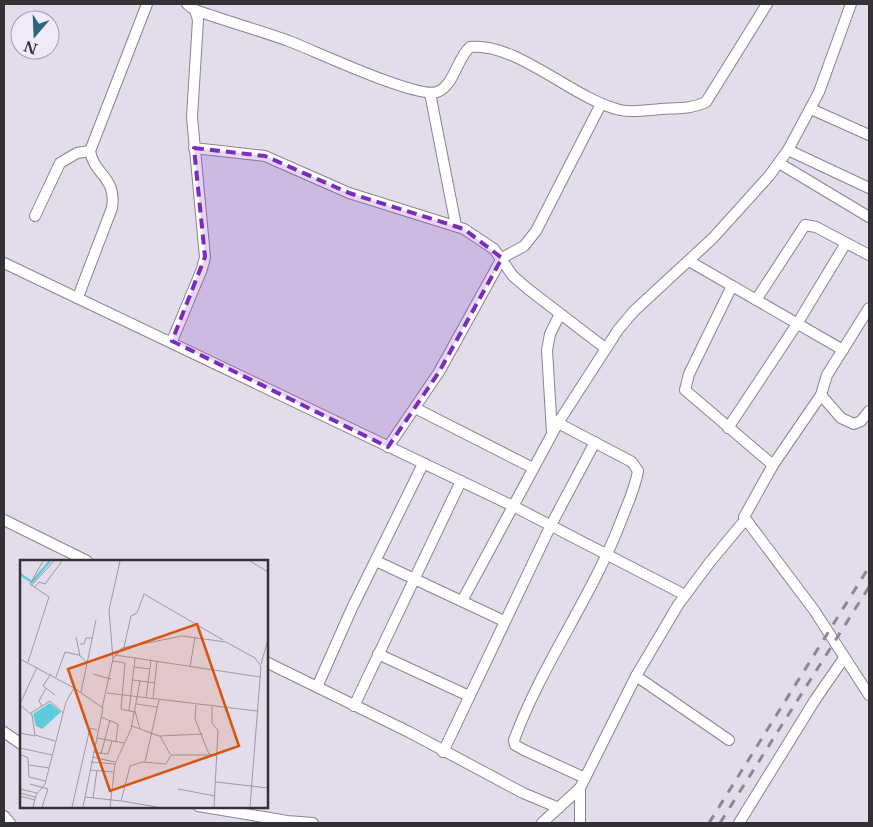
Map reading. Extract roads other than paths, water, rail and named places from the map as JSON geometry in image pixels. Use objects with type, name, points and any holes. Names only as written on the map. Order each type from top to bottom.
[{"type":"street","points":[[78,297],[112,208],[114,198],[113,190],[91,159],[90,151],[148,4]]},
{"type":"street","points":[[191,7],[289,41],[406,88],[430,93],[445,87],[464,52],[470,47],[479,46],[494,49],[523,61],[601,104],[629,112],[688,107],[706,102],[767,4]]},
{"type":"street","points":[[462,601],[552,433],[605,348],[634,311],[689,261],[739,210],[788,150],[811,109],[851,4]]},
{"type":"street","points":[[172,342],[205,257],[192,117],[198,31],[191,7]]},
{"type":"street","points":[[430,93],[456,226]]},
{"type":"street","points":[[388,447],[447,359],[502,258],[524,246],[536,231],[601,104]]},
{"type":"street","points":[[811,109],[869,135]]},
{"type":"street","points":[[194,148],[265,156],[349,194],[456,226],[476,236],[502,258],[513,276],[605,348]]},
{"type":"street","points":[[788,150],[869,188]]},
{"type":"street","points":[[35,216],[60,163],[72,155],[90,151]]},
{"type":"street","points":[[779,163],[869,217]]},
{"type":"street","points":[[756,300],[805,225],[816,227],[869,256]]},
{"type":"street","points":[[728,428],[797,324],[846,243]]},
{"type":"street","points":[[689,261],[843,350]]},
{"type":"street","points":[[4,263],[551,524],[686,595]]},
{"type":"street","points":[[732,286],[690,374],[685,390],[773,465]]},
{"type":"street","points":[[869,308],[827,375],[821,395],[773,465],[745,514],[745,520],[814,610],[869,696]]},
{"type":"street","points":[[552,433],[547,350],[550,334],[560,314]]},
{"type":"street","points":[[821,395],[841,418],[854,424],[861,421],[869,411]]},
{"type":"street","points":[[415,408],[533,468]]},
{"type":"street","points":[[558,423],[632,462],[638,471],[609,554],[544,675],[514,740],[516,745],[524,750],[585,778]]},
{"type":"street","points":[[444,752],[551,524],[595,442]]},
{"type":"street","points":[[317,687],[423,464]]},
{"type":"street","points":[[354,706],[460,481]]},
{"type":"street","points":[[4,520],[85,560]]},
{"type":"street","points":[[542,823],[580,788],[636,676],[686,595],[745,520]]},
{"type":"street","points":[[376,560],[504,621]]},
{"type":"street","points":[[378,654],[469,696]]},
{"type":"street","points":[[740,822],[815,700],[844,658]]},
{"type":"street","points":[[268,663],[523,793],[559,808]]},
{"type":"street","points":[[636,676],[729,740]]},
{"type":"street","points":[[4,732],[20,743]]},
{"type":"street","points":[[580,788],[580,823]]},
{"type":"street","points":[[204,807],[287,821],[313,823]]},
{"type":"street","points":[[4,816],[10,823]]},
{"type":"railway","points":[[709,823],[869,567]]},
{"type":"railway","points":[[720,823],[869,587]]}]
